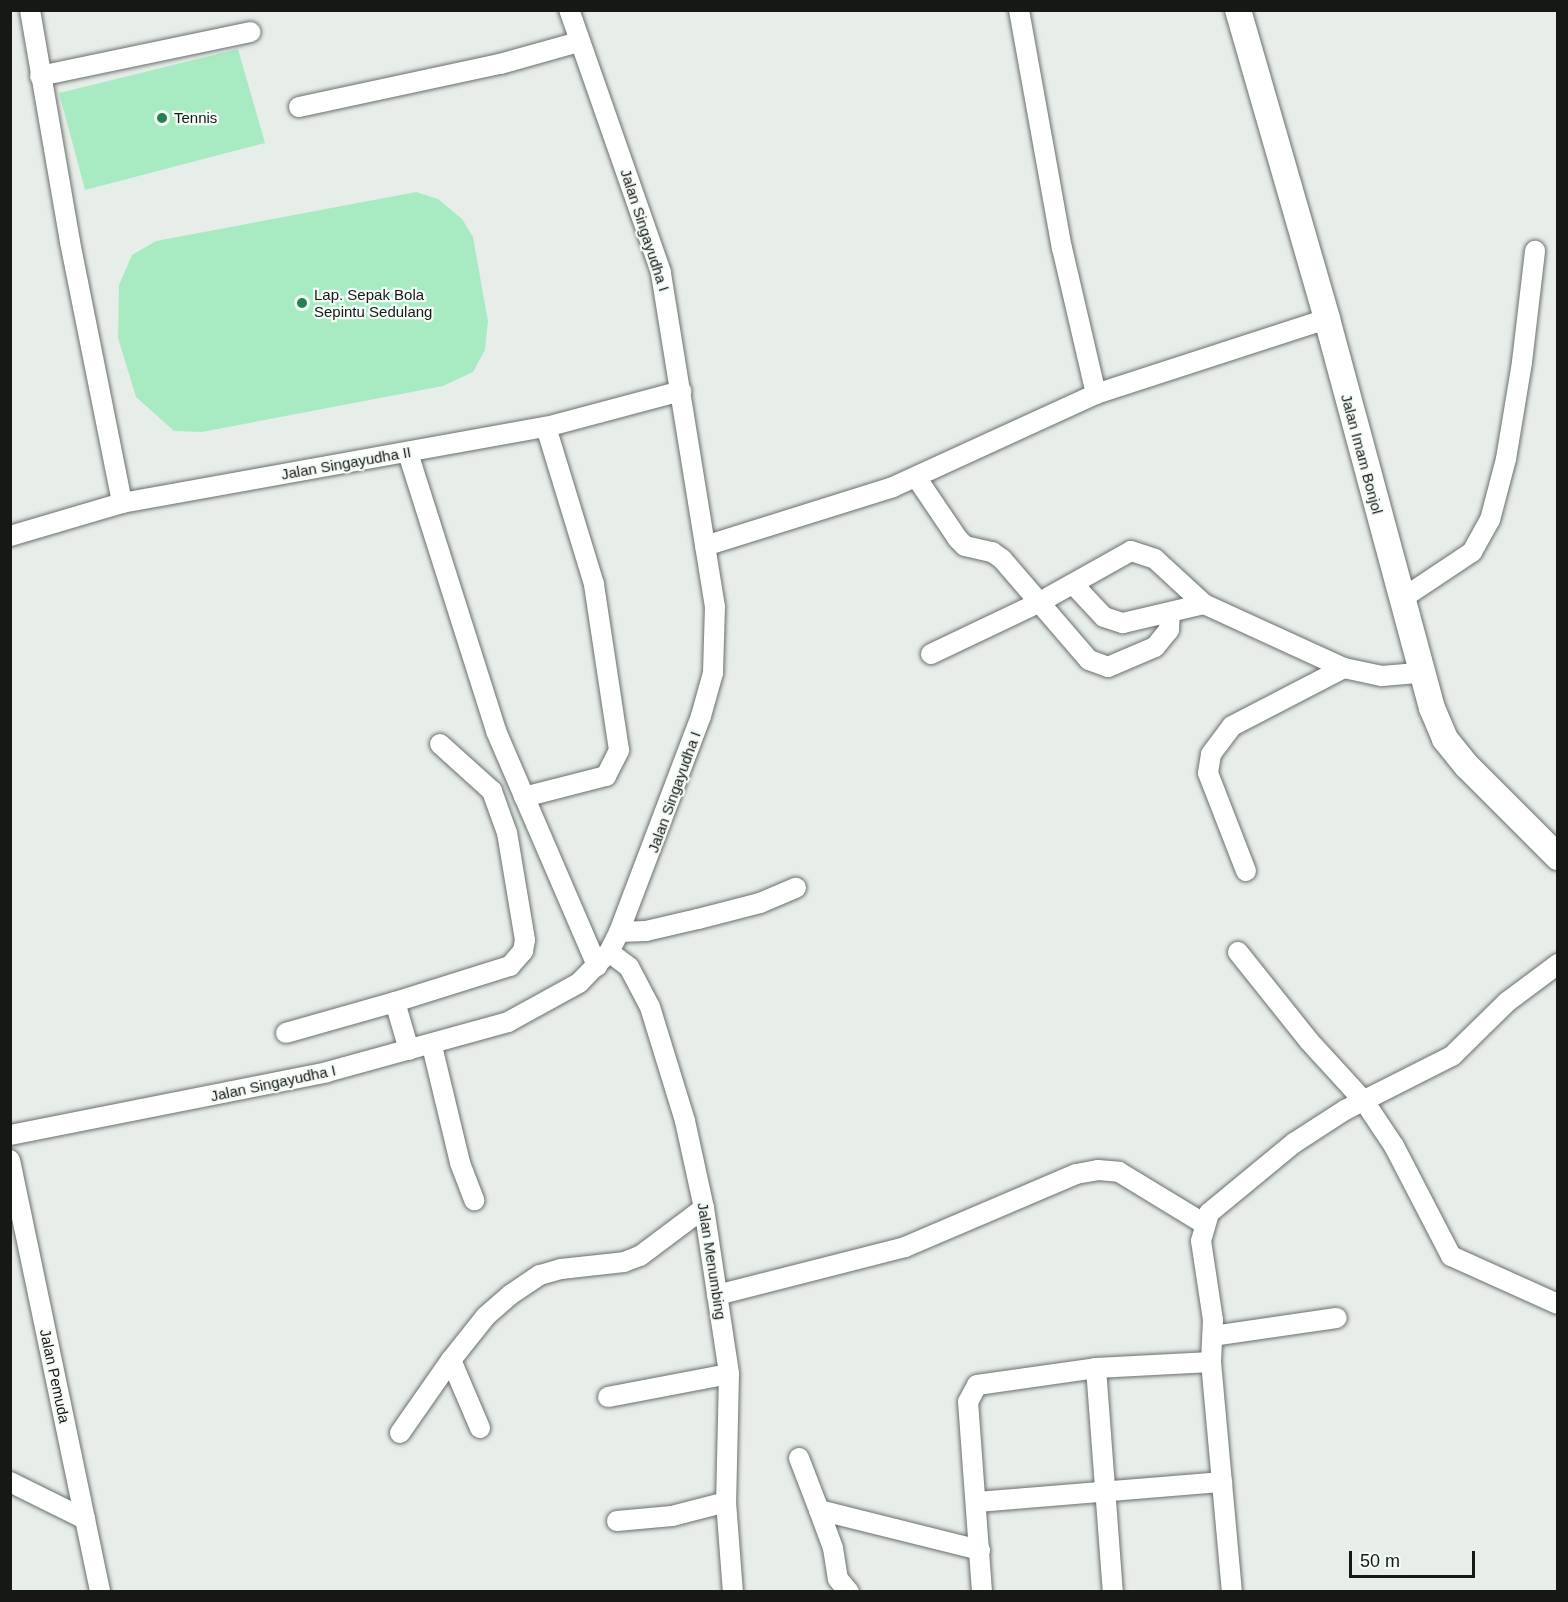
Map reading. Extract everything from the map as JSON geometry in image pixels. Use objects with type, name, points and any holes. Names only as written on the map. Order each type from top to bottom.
[{"type":"main road","name":"Jalan Imam Bonjol","points":[[1238,10],[1327,319],[1420,673],[1445,739],[1486,787],[1557,857]]},
{"type":"street","points":[[30,10],[40,76],[122,502]]},
{"type":"street","name":"Jalan Singayudha I","points":[[10,1135],[315,1074],[432,1046],[508,1022],[559,996],[603,959],[619,932],[674,793],[713,673],[715,607],[661,272],[569,10]]},
{"type":"street","points":[[1019,10],[1062,248],[1096,394]]},
{"type":"street","points":[[40,76],[250,32]]},
{"type":"street","points":[[299,106],[500,64],[579,42]]},
{"type":"street","points":[[1401,600],[1472,552],[1490,520],[1506,459],[1522,362],[1535,251]]},
{"type":"street","points":[[705,546],[916,477],[1096,394],[1327,319]]},
{"type":"street","name":"Jalan Singayudha II","points":[[10,536],[122,502],[546,427],[681,391]]},
{"type":"street","points":[[524,797],[606,776],[619,750],[594,584],[546,427]]},
{"type":"street","points":[[408,453],[453,604],[496,731],[524,797],[603,959]]},
{"type":"street","points":[[916,477],[958,539],[965,546],[992,552],[1002,559],[1089,660],[1107,667],[1134,658],[1164,640],[1170,613]]},
{"type":"street","points":[[930,654],[1040,602],[1124,553],[1143,552],[1204,604],[1344,668],[1382,676],[1420,673]]},
{"type":"street","points":[[1072,584],[1104,617],[1123,623],[1204,604]]},
{"type":"street","points":[[1246,871],[1208,773],[1211,754],[1232,726],[1344,668]]},
{"type":"street","points":[[286,1033],[510,966],[523,951],[525,940],[507,832],[492,791],[440,744]]},
{"type":"street","points":[[619,932],[646,931],[760,903],[796,888]]},
{"type":"street","points":[[1238,952],[1309,1041],[1364,1101],[1394,1146],[1451,1256],[1557,1304]]},
{"type":"street","name":"Jalan Menumbing","points":[[603,959],[629,967],[650,1007],[685,1121],[704,1208],[729,1374],[726,1502],[733,1592]]},
{"type":"street","points":[[1233,1592],[1211,1362],[1213,1336],[1201,1241],[1203,1223],[1232,1190],[1294,1143],[1364,1101],[1452,1056],[1507,1002],[1557,964]]},
{"type":"street","points":[[395,1002],[409,1050]]},
{"type":"street","points":[[432,1046],[460,1163],[474,1200]]},
{"type":"street","name":"Jalan Pemuda","points":[[10,1160],[100,1592]]},
{"type":"street","points":[[717,1295],[905,1247],[1076,1174],[1098,1170],[1119,1172],[1203,1223]]},
{"type":"street","points":[[400,1433],[451,1360],[486,1316],[540,1275],[561,1269],[624,1262],[640,1256],[704,1208]]},
{"type":"street","points":[[1213,1336],[1337,1318]]},
{"type":"street","points":[[451,1360],[480,1428]]},
{"type":"street","points":[[982,1592],[978,1502],[968,1402],[977,1385],[1096,1368],[1211,1362]]},
{"type":"street","points":[[1096,1368],[1103,1492],[1113,1592]]},
{"type":"street","points":[[608,1397],[729,1374]]},
{"type":"street","points":[[799,1458],[833,1548],[838,1579],[849,1592]]},
{"type":"street","points":[[10,1482],[85,1519]]},
{"type":"street","points":[[978,1502],[1222,1482]]},
{"type":"street","points":[[617,1521],[672,1516],[726,1502]]},
{"type":"street","points":[[819,1510],[980,1550]]},
{"type":"green space","name":"Tennis","points":[[238,49],[265,143],[85,190],[59,93]]},
{"type":"green space","name":"Lap. Sepak Bola Sepintu Sedulang","points":[[416,192],[438,199],[462,219],[473,237],[488,321],[485,350],[473,372],[443,386],[202,432],[174,431],[136,397],[118,338],[119,285],[132,255],[156,241]]},
{"type":"place","name":"Tennis","points":[[162,118]]},
{"type":"place","name":"Lap. Sepak Bola Sepintu Sedulang","points":[[302,303]]}]
